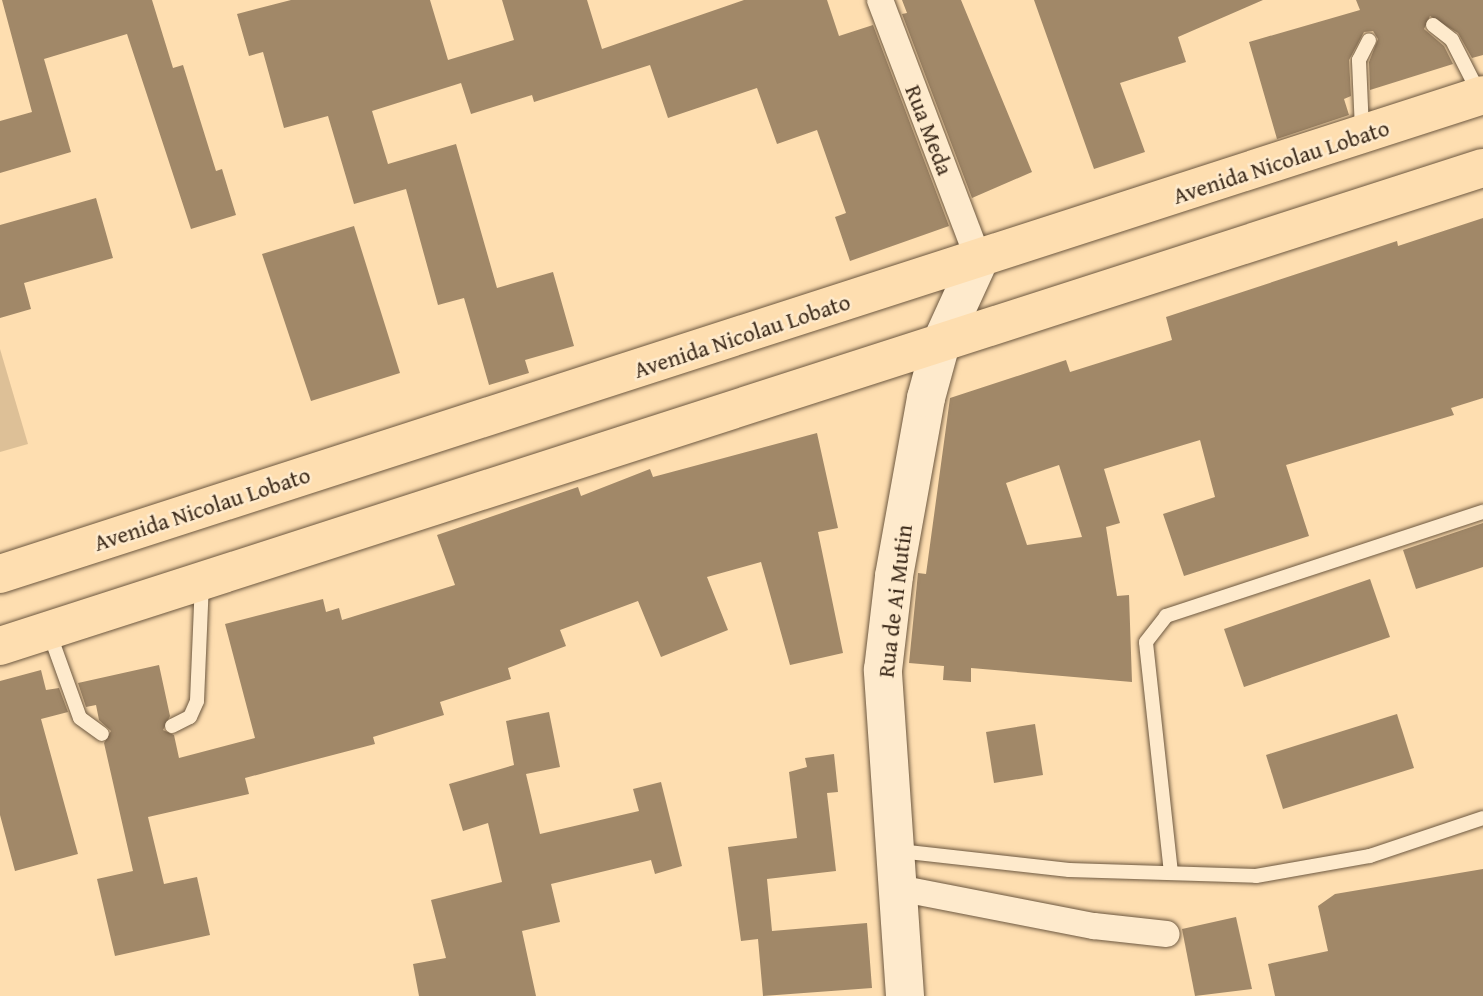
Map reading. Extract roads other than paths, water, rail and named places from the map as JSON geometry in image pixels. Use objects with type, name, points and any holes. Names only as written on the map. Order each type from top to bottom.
[{"type":"main road","name":"Avenida Nicolau Lobato","points":[[0,574],[1482,96]]},
{"type":"main road","points":[[0,646],[1483,167]]},
{"type":"street","name":"Rua Meda","points":[[880,0],[979,260]]},
{"type":"street","name":"Rua de Ai Mutin","points":[[905,996],[883,670],[894,576],[926,398],[941,343],[979,260]]},
{"type":"street","points":[[898,888],[1094,926],[1167,934]]},
{"type":"lane","points":[[1433,26],[1452,40],[1482,96]]},
{"type":"lane","points":[[1363,135],[1359,60],[1369,40]]},
{"type":"lane","points":[[1171,873],[1146,642],[1166,616],[1483,512]]},
{"type":"lane","points":[[172,726],[190,717],[197,701],[202,580]]},
{"type":"lane","points":[[48,630],[80,718],[102,734]]},
{"type":"lane","points":[[895,851],[1069,870],[1256,876],[1370,856],[1483,818]]}]
